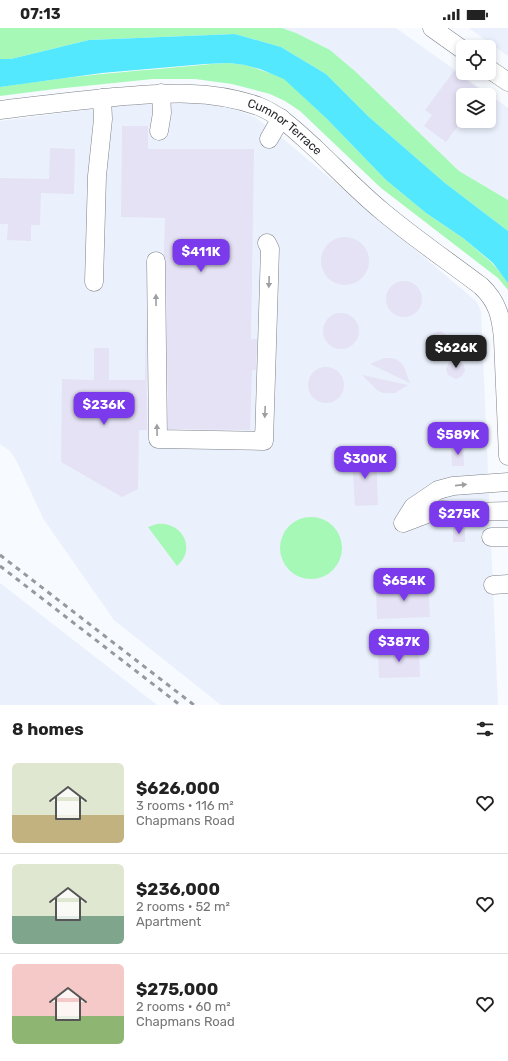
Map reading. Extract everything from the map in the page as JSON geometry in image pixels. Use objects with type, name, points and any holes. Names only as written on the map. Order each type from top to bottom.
[{"type":"street","points":[[432,28],[456,45]]},
{"type":"street","points":[[496,74],[508,82]]},
{"type":"street","points":[[159,131],[162,113],[161,93]]},
{"type":"street","name":"Cumnor Terrace","points":[[0,110],[102,98],[161,93],[180,93],[221,96],[259,107],[281,118],[382,211],[488,292],[494,300],[501,321],[507,413],[508,456]]},
{"type":"street","points":[[94,282],[97,176],[104,119],[102,98]]},
{"type":"street","points":[[269,138],[281,118]]},
{"type":"street","points":[[156,261],[158,439],[264,441],[270,249],[267,243]]},
{"type":"street","points":[[508,482],[453,486],[438,490],[413,507],[403,523],[432,512],[442,510],[508,512]]},
{"type":"shaded area","points":[[282,28],[396,28],[456,71],[456,80],[469,80],[480,88],[456,88],[456,128],[496,128],[496,99],[508,108],[508,200],[459,171],[356,72],[330,50],[296,33]]},
{"type":"shaded area","points":[[469,28],[508,28],[508,56],[496,47],[496,40],[486,40]]},
{"type":"shaded area","points":[[194,101],[231,108],[255,117],[281,137],[476,301],[481,311],[498,705],[221,705],[114,620],[44,520],[16,460],[10,451],[0,444],[0,121],[146,102]]},
{"type":"shaded area","points":[[0,583],[157,705],[0,705]]},
{"type":"green space","points":[[0,28],[282,28],[296,33],[330,50],[356,72],[459,171],[508,200],[508,231],[445,183],[369,117],[326,74],[281,47],[235,34],[89,40],[11,59],[0,59]]},
{"type":"green space","points":[[229,63],[246,65],[284,78],[326,118],[386,180],[426,213],[463,238],[492,263],[508,283],[508,290],[498,278],[381,188],[300,111],[285,101],[270,94],[232,84],[195,79],[153,79],[0,96],[0,87],[20,84],[99,74]]},
{"type":"green space","points":[[311,517],[328,522],[333,526],[337,531],[342,548],[337,565],[333,570],[328,574],[311,579],[294,574],[289,570],[285,565],[280,548],[285,531],[289,526],[294,522]]},
{"type":"green space","points":[[157,524],[166,524],[173,527],[180,531],[184,538],[186,552],[183,559],[177,566],[148,527]]},
{"type":"water","points":[[235,34],[281,47],[326,74],[369,117],[445,183],[508,231],[508,283],[493,263],[463,238],[426,213],[386,180],[326,118],[284,79],[260,69],[229,63],[205,64],[102,73],[0,87],[0,59],[11,59],[89,40]]},
{"type":"building","points":[[454,71],[456,72],[456,80],[466,80],[477,88],[456,88],[456,128],[446,142],[424,126],[432,115],[425,110]]},
{"type":"building","points":[[122,126],[148,126],[148,149],[254,149],[251,339],[257,339],[256,370],[252,370],[250,430],[168,429],[166,261],[164,255],[165,218],[121,217]]},
{"type":"building","points":[[50,148],[75,149],[74,194],[41,193],[40,225],[31,225],[31,241],[7,240],[8,224],[0,224],[0,178],[49,179]]},
{"type":"building","points":[[345,237],[354,239],[362,244],[367,252],[369,261],[367,270],[362,278],[354,283],[345,285],[336,283],[328,278],[323,270],[321,261],[323,252],[328,244],[336,239]]},
{"type":"building","points":[[407,281],[417,286],[421,292],[421,306],[417,312],[411,316],[401,317],[391,312],[387,306],[386,296],[391,286],[397,282]]},
{"type":"building","points":[[146,304],[147,430],[139,430],[138,489],[122,497],[61,462],[62,379],[94,380],[94,348],[109,348],[109,380],[145,380]]},
{"type":"building","points":[[344,313],[354,318],[358,324],[358,338],[354,344],[348,348],[338,349],[328,344],[324,338],[323,328],[328,318],[334,314]]},
{"type":"building","points":[[440,331],[445,334],[448,340],[445,351],[436,350],[430,344],[431,335]]},
{"type":"building","points":[[384,358],[396,359],[401,363],[410,383],[370,364]]},
{"type":"building","points":[[450,360],[459,360],[464,365],[465,371],[462,376],[456,379],[448,375],[446,369]]},
{"type":"building","points":[[329,367],[339,372],[343,378],[343,392],[339,398],[333,402],[323,403],[313,398],[309,392],[308,382],[313,372],[319,368]]},
{"type":"building","points":[[362,375],[408,385],[395,393],[383,393],[378,391]]},
{"type":"building","points":[[451,446],[463,446],[464,466],[452,466]]},
{"type":"building","points":[[376,454],[378,505],[355,506],[352,455]]},
{"type":"building","points":[[465,527],[465,542],[453,542],[453,528]]},
{"type":"building","points":[[428,581],[430,617],[377,619],[376,590],[410,588],[410,582]]},
{"type":"building","points":[[419,648],[420,677],[379,678],[378,649]]},
{"type":"railway","points":[[0,555],[194,705]]},
{"type":"railway","points":[[0,566],[180,705]]}]
